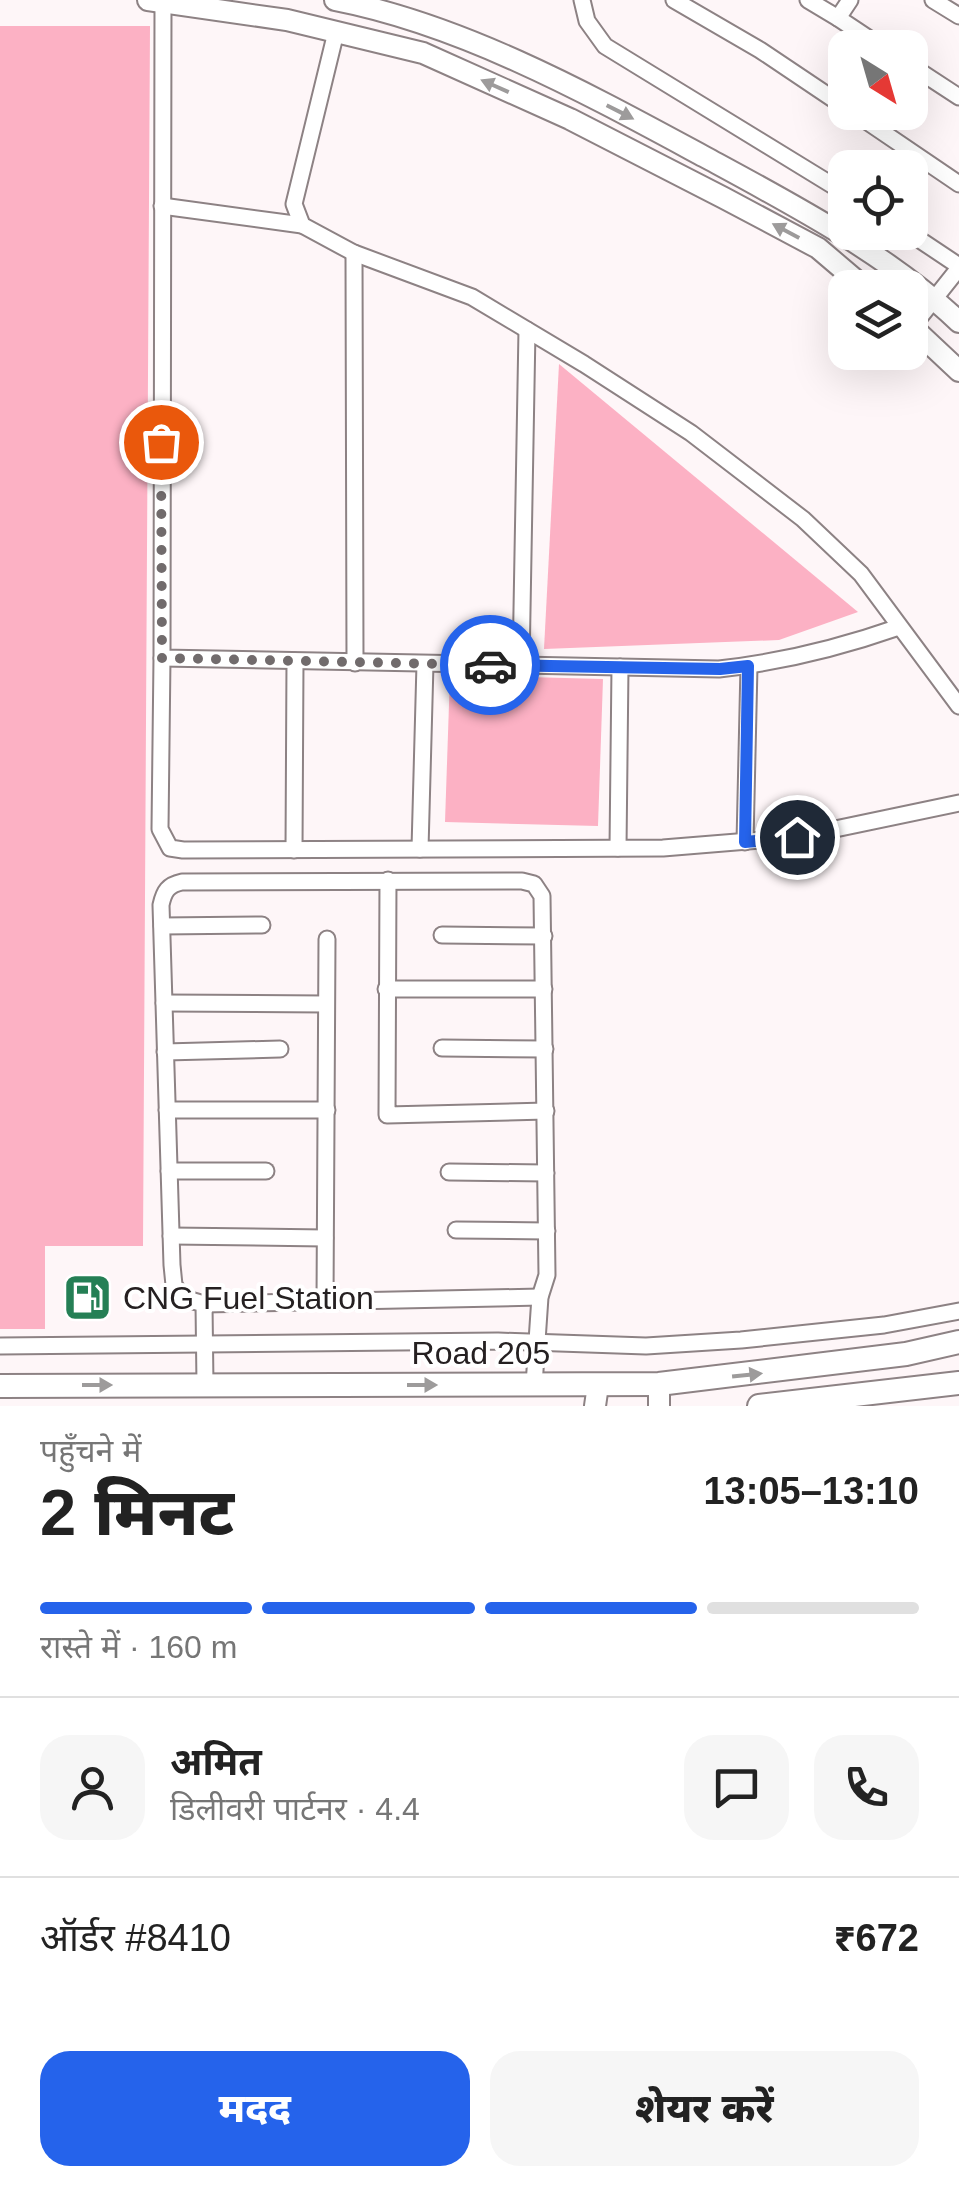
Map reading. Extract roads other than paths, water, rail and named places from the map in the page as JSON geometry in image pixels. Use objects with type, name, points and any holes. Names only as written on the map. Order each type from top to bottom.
[{"type":"main road","name":"Road 205","points":[[0,1386],[534,1385],[596,1396],[659,1395],[959,1342]]},
{"type":"main road","points":[[758,1406],[854,1401],[959,1384]]},
{"type":"street","points":[[335,0],[491,48],[607,105],[800,208],[934,298],[959,322]]},
{"type":"street","points":[[582,0],[587,21],[605,46],[828,183]]},
{"type":"street","points":[[674,0],[828,96]]},
{"type":"street","points":[[808,0],[856,30]]},
{"type":"street","points":[[838,18],[850,0]]},
{"type":"street","points":[[933,0],[959,16]]},
{"type":"street","points":[[844,270],[818,248],[570,119],[423,53],[287,20],[155,1],[162,206],[162,840],[170,848],[183,850],[618,848],[797,837],[959,803]]},
{"type":"street","points":[[302,225],[294,204],[336,32]]},
{"type":"street","points":[[928,77],[959,97]]},
{"type":"street","points":[[880,130],[959,184]]},
{"type":"street","points":[[162,206],[302,225],[354,253],[472,298],[527,330],[691,434],[802,519],[861,574],[959,706]]},
{"type":"street","points":[[928,246],[959,267],[928,305]]},
{"type":"street","points":[[354,253],[356,662]]},
{"type":"street","points":[[521,666],[527,330]]},
{"type":"street","points":[[928,342],[959,372]]},
{"type":"street","points":[[162,658],[720,669],[781,662],[840,648],[899,627]]},
{"type":"street","points":[[294,850],[295,661]]},
{"type":"street","points":[[420,849],[424,664]]},
{"type":"street","points":[[745,842],[748,666]]},
{"type":"street","points":[[618,848],[620,668]]},
{"type":"street","points":[[388,880],[387,1115],[546,1111]]},
{"type":"street","points":[[534,1385],[540,1297],[546,1286],[547,1230],[544,936],[542,896],[534,884],[388,880],[171,884],[164,892],[162,926],[170,1236],[174,1285],[183,1298],[204,1304],[540,1297]]},
{"type":"street","points":[[162,926],[262,925]]},
{"type":"street","points":[[442,935],[544,936]]},
{"type":"street","points":[[325,1302],[327,939]]},
{"type":"street","points":[[386,989],[544,989]]},
{"type":"street","points":[[164,1002],[326,1004]]},
{"type":"street","points":[[442,1048],[545,1049]]},
{"type":"street","points":[[166,1052],[280,1049]]},
{"type":"street","points":[[167,1110],[327,1110]]},
{"type":"street","points":[[169,1171],[266,1171]]},
{"type":"street","points":[[449,1172],[546,1172]]},
{"type":"street","points":[[456,1230],[547,1230]]},
{"type":"street","points":[[170,1236],[326,1238]]},
{"type":"street","points":[[204,1304],[205,1385]]},
{"type":"street","points":[[0,1346],[646,1346],[884,1326],[959,1311]]},
{"type":"place","name":"CNG Fuel Station","points":[[88,1298]]}]
